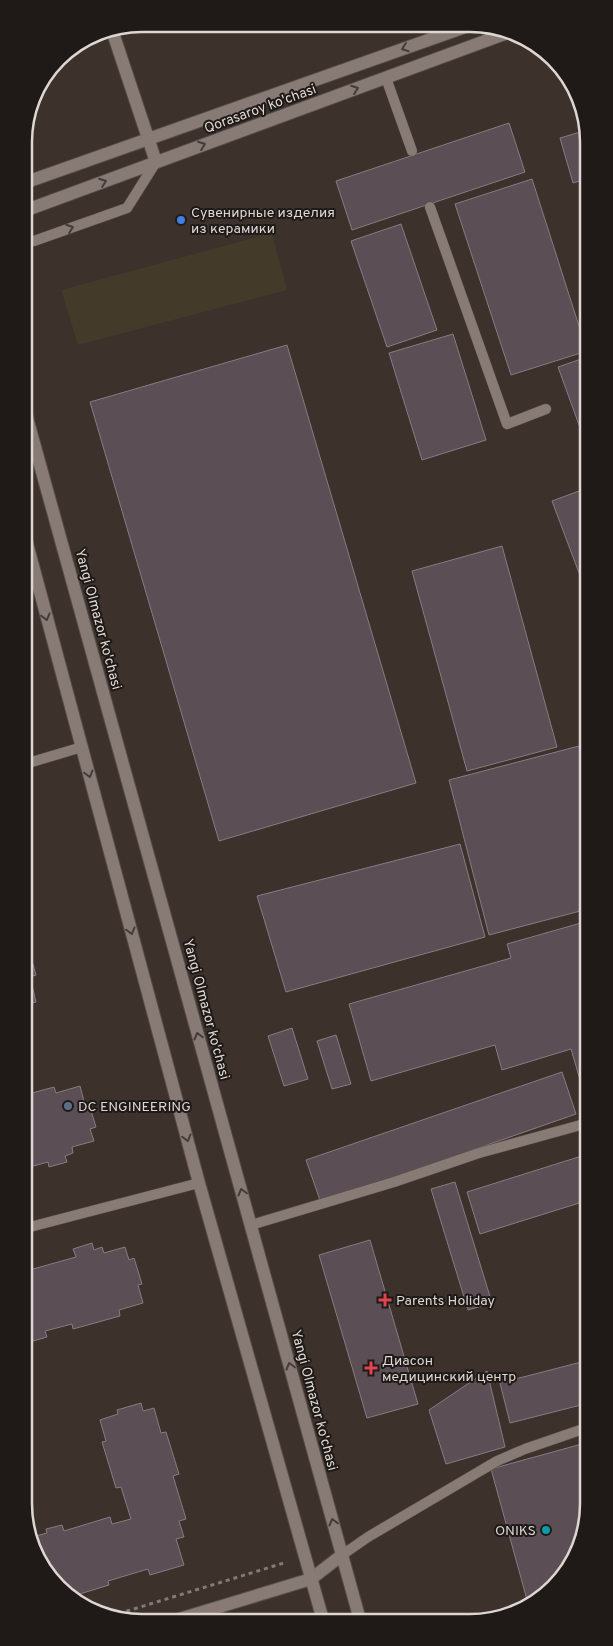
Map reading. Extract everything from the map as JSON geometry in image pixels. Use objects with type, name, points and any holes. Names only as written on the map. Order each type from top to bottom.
[{"type":"main road","name":"Qorasaroy ko'chasi","points":[[33,180],[451,32]]},
{"type":"main road","points":[[114,36],[156,162]]},
{"type":"main road","name":"Qorasaroy ko'chasi","points":[[33,208],[498,36]]},
{"type":"main road","name":"Yangi Olmazor ko'chasi","points":[[33,439],[358,1614]]},
{"type":"main road","points":[[33,584],[82,748],[199,1183],[321,1614]]},
{"type":"main road","points":[[196,1614],[311,1579],[342,1555]]},
{"type":"lane","points":[[386,78],[412,151]]},
{"type":"lane","points":[[33,241],[127,208],[156,162]]},
{"type":"lane","points":[[430,207],[507,424],[546,409]]},
{"type":"lane","points":[[33,762],[82,748]]},
{"type":"lane","points":[[251,1225],[394,1182],[479,1152],[580,1125]]},
{"type":"lane","points":[[32,1226],[199,1183]]},
{"type":"lane","points":[[342,1555],[368,1537],[497,1461],[580,1430]]},
{"type":"path","points":[[125,1612],[305,1556]]},
{"type":"shaded area","points":[[272,233],[287,290],[78,345],[61,290]]},
{"type":"building","points":[[509,123],[525,172],[352,230],[336,181]]},
{"type":"building","points":[[580,132],[580,181],[573,183],[560,138]]},
{"type":"building","points":[[532,179],[580,329],[580,353],[511,375],[455,204]]},
{"type":"building","points":[[401,224],[437,330],[387,347],[351,241]]},
{"type":"building","points":[[453,334],[486,440],[422,460],[389,353]]},
{"type":"building","points":[[287,345],[416,783],[219,841],[90,402]]},
{"type":"building","points":[[580,359],[580,428],[558,367]]},
{"type":"building","points":[[579,491],[580,576],[552,501]]},
{"type":"building","points":[[502,546],[557,747],[467,771],[412,571]]},
{"type":"building","points":[[579,746],[580,911],[489,935],[449,780]]},
{"type":"building","points":[[460,844],[485,937],[286,992],[257,896]]},
{"type":"building","points":[[580,923],[580,1080],[571,1049],[502,1070],[495,1045],[371,1081],[349,1004],[511,958],[507,944]]},
{"type":"building","points":[[32,962],[36,975],[32,976]]},
{"type":"building","points":[[32,987],[36,1002],[32,1003]]},
{"type":"building","points":[[292,1028],[308,1079],[284,1086],[268,1036]]},
{"type":"building","points":[[336,1035],[351,1084],[332,1089],[317,1041]]},
{"type":"building","points":[[562,1072],[576,1114],[321,1203],[306,1160]]},
{"type":"building","points":[[80,1086],[85,1105],[89,1104],[96,1127],[90,1129],[94,1141],[72,1147],[73,1153],[65,1156],[67,1162],[49,1167],[48,1162],[32,1166],[32,1093],[54,1087],[56,1093]]},
{"type":"building","points":[[580,1157],[580,1203],[480,1234],[467,1192]]},
{"type":"building","points":[[455,1182],[492,1303],[468,1310],[431,1189]]},
{"type":"building","points":[[370,1240],[418,1404],[367,1418],[319,1255]]},
{"type":"building","points":[[92,1243],[94,1250],[102,1247],[104,1253],[125,1247],[129,1260],[134,1258],[142,1284],[138,1285],[143,1303],[119,1310],[120,1316],[73,1329],[72,1324],[45,1331],[47,1337],[32,1341],[32,1269],[76,1257],[73,1249]]},
{"type":"building","points":[[580,1362],[580,1405],[510,1423],[500,1383]]},
{"type":"building","points":[[487,1371],[505,1447],[446,1464],[429,1410]]},
{"type":"building","points":[[141,1403],[143,1411],[154,1408],[161,1433],[166,1432],[179,1474],[173,1476],[186,1519],[179,1521],[184,1537],[176,1539],[184,1565],[150,1575],[148,1569],[108,1581],[109,1585],[80,1594],[51,1565],[37,1536],[47,1533],[46,1529],[62,1525],[64,1531],[110,1517],[112,1524],[131,1519],[121,1487],[116,1488],[102,1442],[106,1441],[100,1420],[118,1414],[117,1410]]},
{"type":"building","name":"ONIKS","points":[[580,1444],[580,1518],[577,1532],[562,1565],[538,1591],[527,1599],[491,1469]]},
{"type":"place","name":"Сувенирные изделия из керамики","points":[[181,220]]},
{"type":"place","name":"DC ENGINEERING","points":[[68,1106]]},
{"type":"place","name":"Parents Holiday","points":[[385,1300]]},
{"type":"place","name":"Диасон медицинский центр","points":[[371,1368]]},
{"type":"place","name":"ONIKS","points":[[546,1530]]}]
